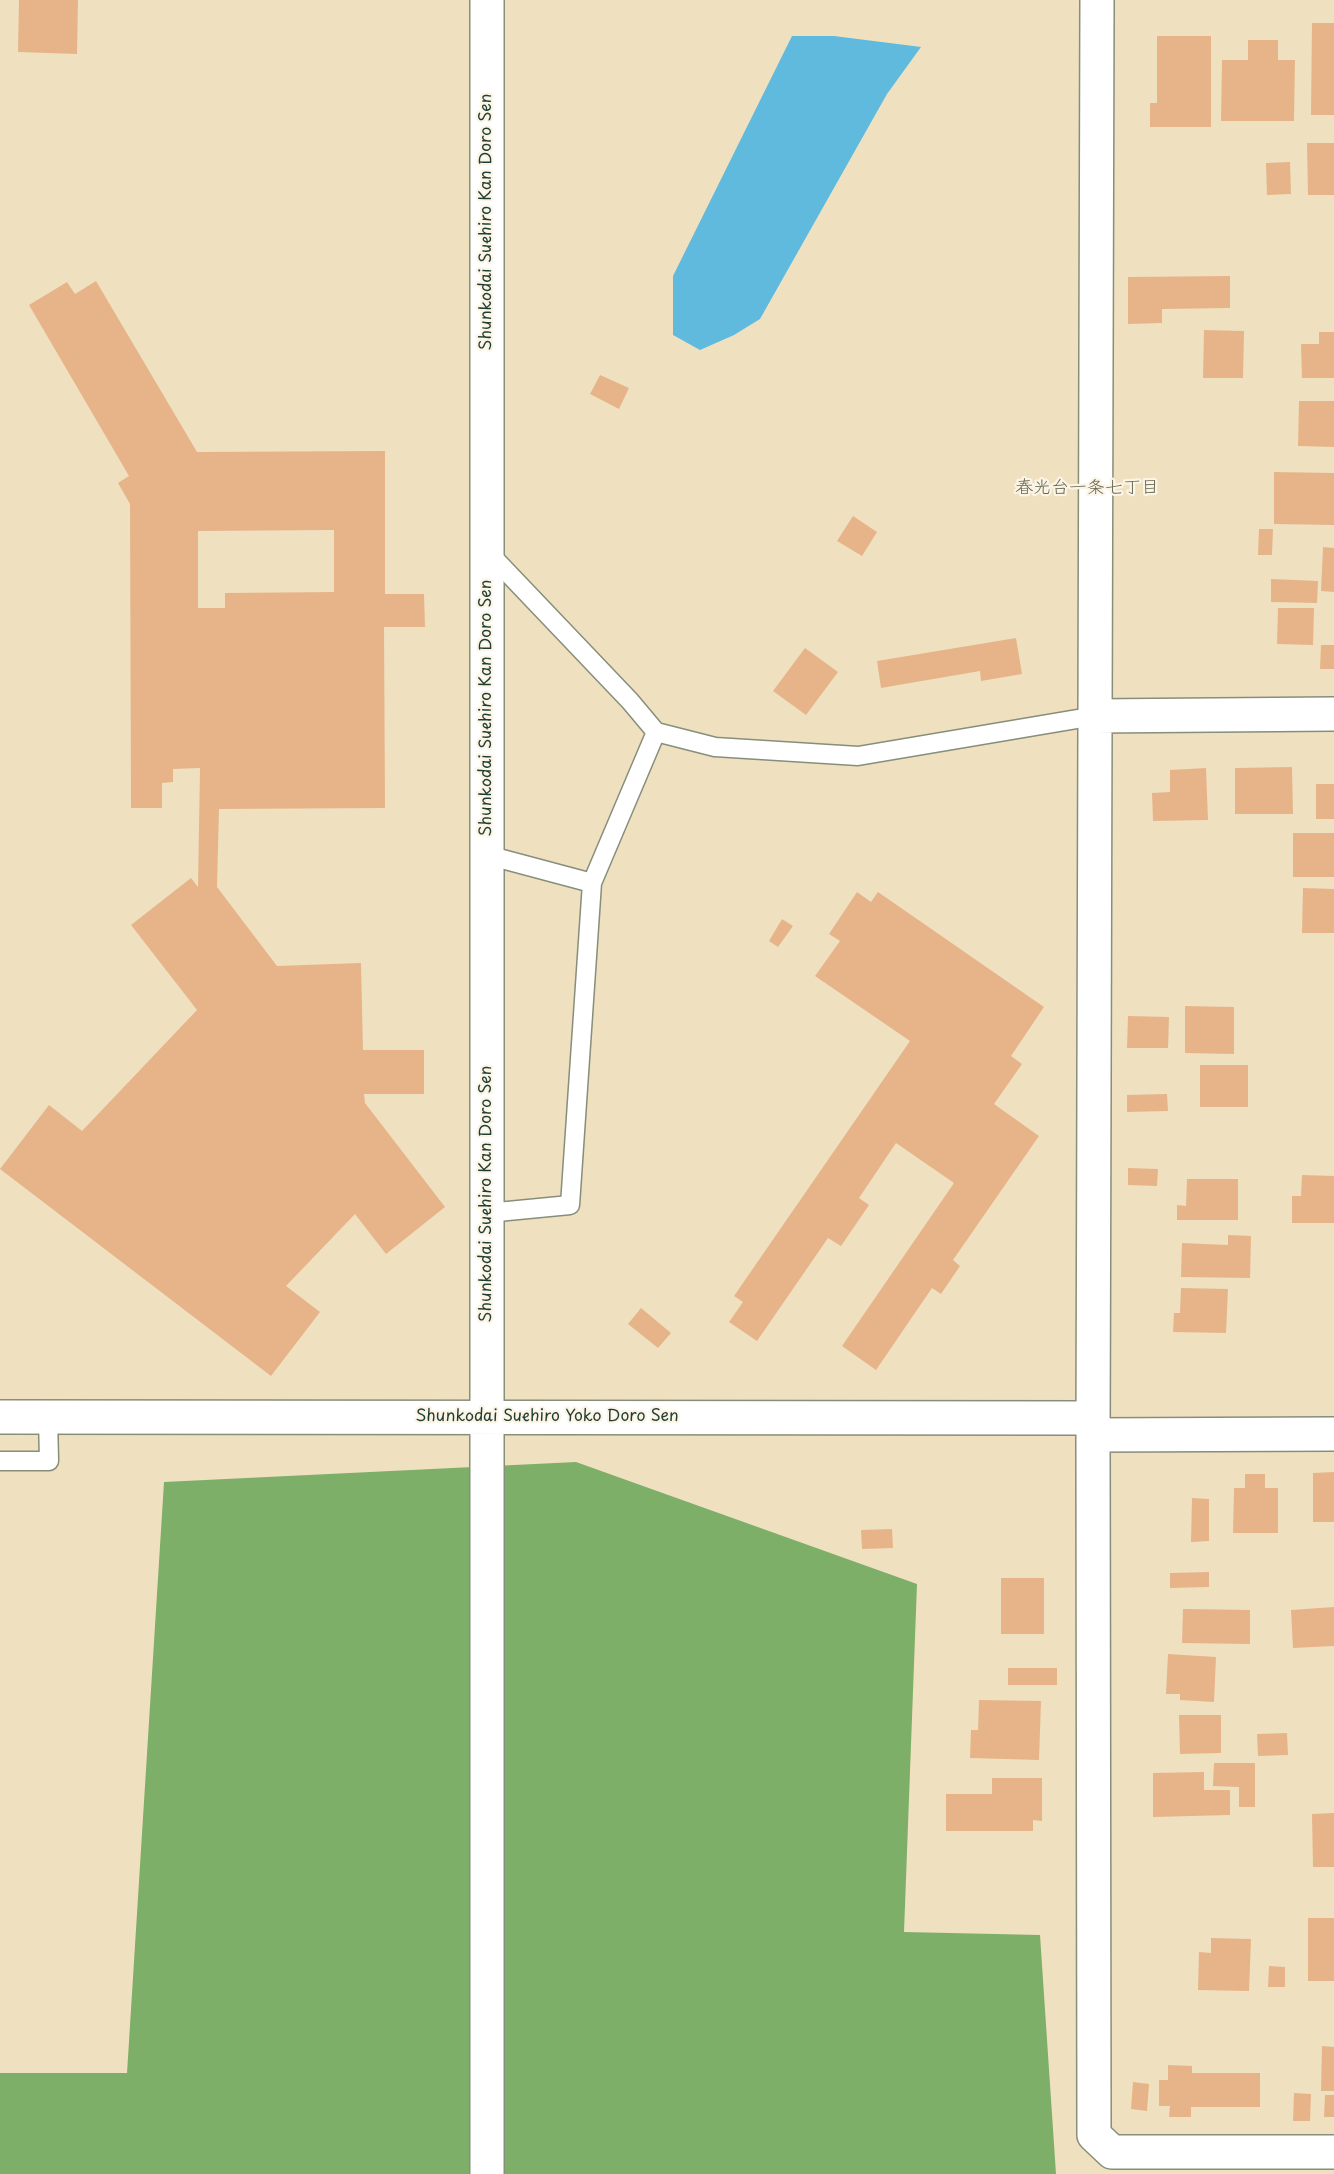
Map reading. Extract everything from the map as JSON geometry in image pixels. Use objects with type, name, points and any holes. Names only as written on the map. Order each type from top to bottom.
[{"type":"street","name":"Shunkodai Suehiro Kan Doro Sen","points":[[487,0],[487,2174]]},
{"type":"street","points":[[1097,0],[1093,1426],[1094,2135],[1112,2152],[1334,2152]]},
{"type":"street","points":[[1095,716],[1334,714]]},
{"type":"street","name":"Shunkodai Suehiro Yoko Doro Sen","points":[[0,1417],[487,1417],[1093,1426],[1334,1434]]},
{"type":"lane","points":[[487,551],[630,701],[656,732],[715,747],[858,756],[1095,716]]},
{"type":"lane","points":[[487,1213],[570,1205],[592,883],[656,732]]},
{"type":"lane","points":[[487,855],[592,883]]},
{"type":"lane","points":[[0,1461],[49,1461],[48,1417]]},
{"type":"green space","points":[[576,1462],[917,1584],[904,1932],[1040,1935],[1056,2174],[0,2174],[0,2073],[127,2073],[164,1482]]},
{"type":"water","points":[[792,36],[834,36],[921,47],[887,94],[760,319],[734,335],[700,350],[673,335],[673,276]]},
{"type":"building","points":[[19,0],[78,0],[77,54],[18,52]]},
{"type":"building","points":[[1312,23],[1334,23],[1334,115],[1311,115]]},
{"type":"building","points":[[1157,36],[1211,36],[1211,127],[1150,127],[1150,103],[1157,103]]},
{"type":"building","points":[[1248,40],[1278,40],[1278,60],[1295,60],[1294,121],[1221,121],[1222,60],[1248,60]]},
{"type":"building","points":[[1307,143],[1334,143],[1334,195],[1308,195]]},
{"type":"building","points":[[1290,162],[1291,194],[1267,195],[1266,163]]},
{"type":"building","points":[[1230,276],[1230,308],[1162,309],[1162,323],[1128,324],[1128,277]]},
{"type":"building","points":[[96,281],[197,452],[385,451],[385,594],[424,594],[425,627],[384,627],[385,808],[219,809],[217,887],[277,966],[361,963],[363,1050],[424,1050],[424,1094],[364,1094],[365,1103],[445,1207],[386,1254],[355,1214],[286,1286],[320,1312],[271,1376],[0,1169],[49,1105],[82,1131],[197,1010],[131,925],[191,878],[198,887],[200,768],[173,769],[173,782],[162,783],[162,808],[131,808],[130,504],[118,483],[129,476],[29,305],[67,282],[75,294]],"holes":[[[334,530],[334,592],[225,593],[225,608],[198,608],[198,531]]]},
{"type":"building","points":[[1204,330],[1244,331],[1243,378],[1203,378]]},
{"type":"building","points":[[1319,332],[1334,332],[1334,378],[1302,378],[1301,344],[1319,344]]},
{"type":"building","points":[[600,375],[629,388],[619,409],[590,394]]},
{"type":"building","points":[[1299,401],[1334,401],[1334,447],[1298,446]]},
{"type":"building","points":[[1274,472],[1334,473],[1334,525],[1274,524]]},
{"type":"building","points":[[853,516],[877,532],[862,556],[837,541]]},
{"type":"building","points":[[1259,529],[1273,529],[1272,555],[1258,555]]},
{"type":"building","points":[[1323,547],[1334,548],[1334,592],[1321,591]]},
{"type":"building","points":[[1271,579],[1318,581],[1317,603],[1271,602]]},
{"type":"building","points":[[1278,608],[1314,608],[1313,645],[1277,644]]},
{"type":"building","points":[[1016,638],[1022,674],[981,681],[980,671],[881,688],[877,661]]},
{"type":"building","points":[[1321,645],[1334,645],[1334,669],[1320,669]]},
{"type":"building","points":[[805,648],[838,672],[806,715],[773,691]]},
{"type":"building","points":[[1292,767],[1293,814],[1235,814],[1235,768]]},
{"type":"building","points":[[1206,768],[1208,820],[1153,821],[1152,793],[1170,792],[1170,770]]},
{"type":"building","points":[[1316,784],[1334,784],[1334,819],[1316,819]]},
{"type":"building","points":[[1293,833],[1334,833],[1334,877],[1293,877]]},
{"type":"building","points":[[1303,888],[1334,889],[1334,933],[1302,933]]},
{"type":"building","points":[[857,892],[871,902],[878,892],[1044,1007],[1011,1056],[1022,1064],[994,1104],[1039,1136],[953,1260],[960,1266],[941,1294],[932,1288],[876,1370],[842,1346],[954,1183],[896,1143],[859,1198],[869,1205],[841,1246],[828,1238],[757,1341],[729,1322],[743,1302],[734,1296],[910,1041],[815,976],[840,941],[829,934]]},
{"type":"building","points":[[782,919],[793,926],[778,947],[769,941]]},
{"type":"building","points":[[1185,1006],[1234,1007],[1234,1054],[1185,1053]]},
{"type":"building","points":[[1128,1016],[1169,1017],[1168,1048],[1127,1048]]},
{"type":"building","points":[[1200,1065],[1248,1065],[1248,1107],[1200,1107]]},
{"type":"building","points":[[1167,1094],[1168,1111],[1127,1112],[1127,1095]]},
{"type":"building","points":[[1128,1168],[1158,1169],[1157,1186],[1128,1185]]},
{"type":"building","points":[[1302,1175],[1334,1176],[1334,1223],[1292,1223],[1292,1196],[1301,1196]]},
{"type":"building","points":[[1187,1179],[1238,1179],[1238,1220],[1177,1220],[1177,1205],[1186,1206]]},
{"type":"building","points":[[1228,1235],[1251,1236],[1250,1278],[1181,1277],[1182,1243],[1228,1245]]},
{"type":"building","points":[[1181,1288],[1228,1289],[1226,1333],[1173,1332],[1174,1313],[1180,1313]]},
{"type":"building","points":[[641,1308],[671,1333],[658,1348],[628,1324]]},
{"type":"building","points":[[1334,1472],[1334,1522],[1313,1522],[1313,1473]]},
{"type":"building","points":[[1245,1474],[1265,1474],[1265,1488],[1278,1488],[1278,1533],[1233,1533],[1234,1488],[1245,1488]]},
{"type":"building","points":[[1192,1498],[1209,1499],[1209,1541],[1191,1542]]},
{"type":"building","points":[[892,1529],[893,1548],[862,1549],[861,1530]]},
{"type":"building","points":[[1209,1572],[1209,1587],[1170,1588],[1170,1573]]},
{"type":"building","points":[[1001,1578],[1044,1578],[1044,1634],[1001,1634]]},
{"type":"building","points":[[1334,1607],[1334,1646],[1293,1648],[1291,1610]]},
{"type":"building","points":[[1183,1609],[1250,1610],[1250,1644],[1182,1643]]},
{"type":"building","points":[[1168,1654],[1216,1657],[1214,1702],[1180,1700],[1180,1694],[1166,1694]]},
{"type":"building","points":[[1008,1668],[1057,1668],[1057,1685],[1008,1685]]},
{"type":"building","points":[[979,1700],[1041,1701],[1039,1760],[970,1758],[971,1730],[978,1730]]},
{"type":"building","points":[[1179,1715],[1221,1715],[1221,1753],[1180,1754]]},
{"type":"building","points":[[1287,1733],[1288,1755],[1258,1756],[1257,1734]]},
{"type":"building","points":[[1214,1763],[1255,1763],[1255,1807],[1239,1807],[1239,1787],[1213,1786]]},
{"type":"building","points":[[1204,1772],[1204,1790],[1230,1790],[1230,1815],[1153,1817],[1153,1773]]},
{"type":"building","points":[[992,1778],[1042,1778],[1042,1821],[1033,1820],[1033,1831],[946,1831],[946,1794],[992,1794]]},
{"type":"building","points":[[1334,1813],[1334,1867],[1313,1867],[1312,1814]]},
{"type":"building","points":[[1308,1918],[1334,1918],[1334,1981],[1308,1981]]},
{"type":"building","points":[[1211,1938],[1251,1939],[1249,1991],[1198,1990],[1199,1952],[1211,1953]]},
{"type":"building","points":[[1269,1966],[1285,1967],[1285,1987],[1268,1987]]},
{"type":"building","points":[[1322,2046],[1334,2047],[1334,2091],[1321,2091]]},
{"type":"building","points":[[1168,2065],[1192,2066],[1192,2073],[1260,2073],[1260,2107],[1191,2107],[1191,2117],[1169,2117],[1170,2106],[1159,2106],[1159,2080],[1168,2080]]},
{"type":"building","points":[[1133,2082],[1149,2084],[1147,2111],[1131,2109]]},
{"type":"building","points":[[1294,2093],[1311,2094],[1310,2121],[1293,2121]]},
{"type":"building","points":[[1325,2095],[1334,2095],[1334,2117],[1324,2117]]},
{"type":"district","name":"春光台一条七丁目","points":[[1087,488]]}]
